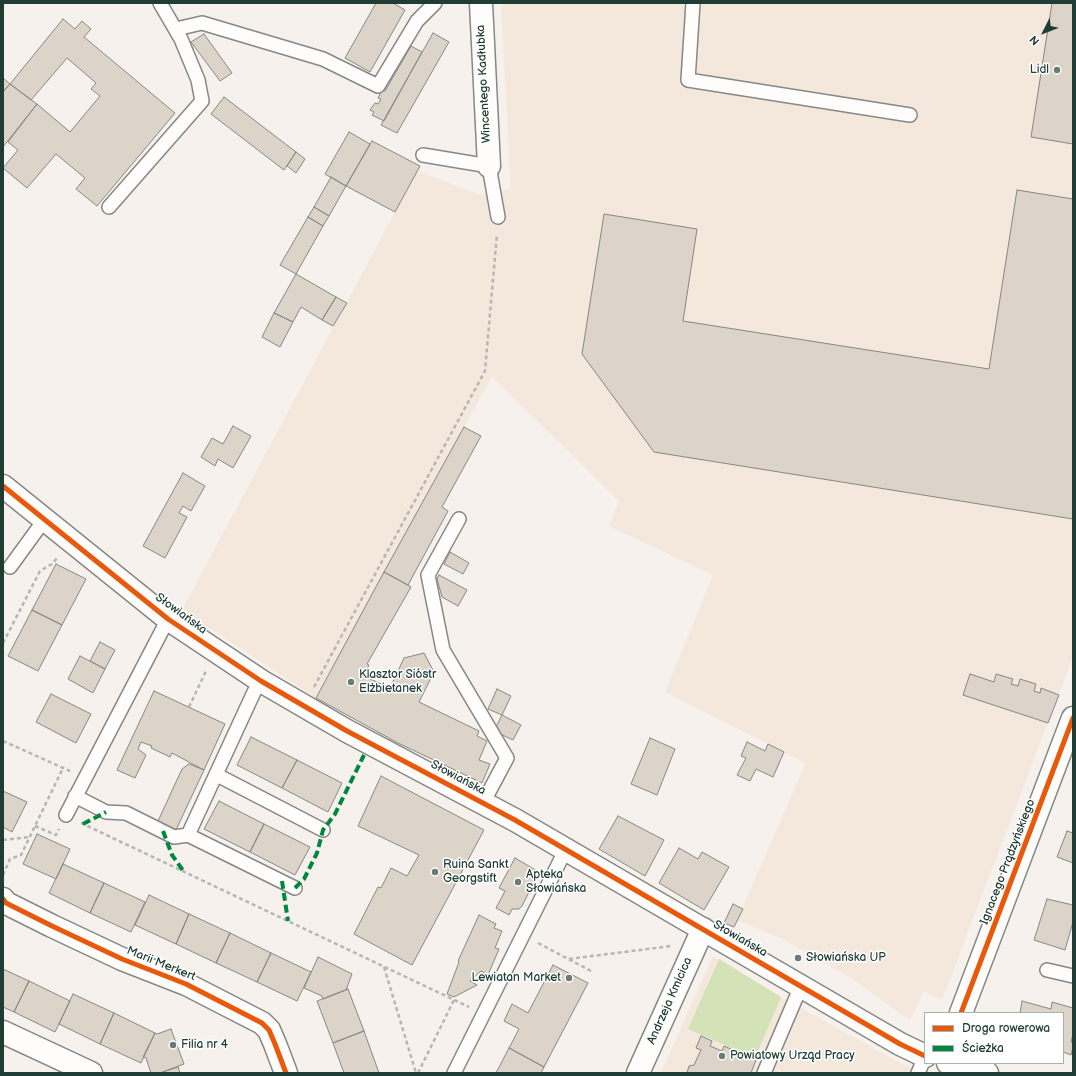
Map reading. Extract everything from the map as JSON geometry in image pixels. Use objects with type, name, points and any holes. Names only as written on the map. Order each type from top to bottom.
[{"type":"street","name":"Wincentego Kadłubka","points":[[480,3],[489,166]]},
{"type":"street","name":"Słowiańska","points":[[3,486],[168,619],[303,707],[566,849],[900,1044],[924,1056]]},
{"type":"street","name":"Ignacego Prądzyńskiego","points":[[960,1012],[1073,718]]},
{"type":"street","name":"Marii Merkert","points":[[3,900],[6,903],[52,926],[122,959],[186,984],[262,1023],[269,1030],[286,1073]]},
{"type":"street","name":"Andrzeja Kmicica","points":[[638,1073],[703,929]]},
{"type":"street","points":[[3,1032],[91,1073]]},
{"type":"street","points":[[952,1064],[987,1073]]},
{"type":"lane","points":[[109,207],[202,101],[198,80],[176,30],[160,3]]},
{"type":"lane","points":[[176,30],[202,23],[323,59],[378,86],[417,21],[435,3]]},
{"type":"lane","points":[[693,3],[688,80],[910,115]]},
{"type":"lane","points":[[423,155],[489,166],[498,217]]},
{"type":"lane","points":[[10,567],[44,519]]},
{"type":"lane","points":[[459,519],[428,575],[443,650],[507,758],[483,803]]},
{"type":"lane","points":[[66,815],[168,619]]},
{"type":"lane","points":[[188,835],[254,692],[261,681]]},
{"type":"lane","points":[[217,775],[323,830]]},
{"type":"lane","points":[[75,796],[106,812],[126,813],[174,837],[188,835],[295,888]]},
{"type":"lane","points":[[454,1073],[566,849]]},
{"type":"lane","points":[[1047,970],[1073,976]]},
{"type":"lane","points":[[764,1073],[801,986]]},
{"type":"lane","points":[[918,1073],[924,1058]]},
{"type":"path","points":[[303,707],[485,371],[498,217]]},
{"type":"path","points":[[3,642],[40,571],[52,564],[71,541]]},
{"type":"path","points":[[189,707],[208,668]]},
{"type":"path","points":[[3,741],[84,778]]},
{"type":"path","points":[[3,875],[10,859],[21,855],[63,768]]},
{"type":"path","points":[[35,826],[56,836],[66,815],[483,1015]]},
{"type":"path","points":[[3,840],[30,837]]},
{"type":"path","points":[[523,935],[593,972]]},
{"type":"path","points":[[569,959],[678,945],[693,949]]},
{"type":"path","points":[[384,967],[417,1073]]},
{"type":"path","points":[[417,1073],[454,1000]]},
{"type":"shaded area","points":[[501,3],[1073,3],[1073,657],[942,1000],[924,991],[910,1020],[852,979],[785,940],[737,920],[806,763],[665,692],[713,575],[609,526],[619,501],[492,376],[316,698],[182,610],[417,171],[480,195],[511,189]]},
{"type":"shaded area","points":[[713,956],[781,997],[904,1065],[924,1073],[661,1073]]},
{"type":"green space","points":[[719,959],[781,997],[755,1058],[688,1029]]},
{"type":"building","points":[[376,3],[393,3],[405,10],[370,72],[345,58]]},
{"type":"building","name":"Lidl","points":[[1052,3],[1073,3],[1073,144],[1031,137]]},
{"type":"building","points":[[63,19],[75,29],[82,21],[91,29],[84,37],[175,113],[97,206],[76,189],[85,178],[56,154],[27,188],[3,168],[18,150],[8,142],[37,104],[70,132],[100,96],[91,89],[96,83],[67,58],[31,100],[10,84]]},
{"type":"building","points":[[433,33],[449,42],[397,133],[381,125]]},
{"type":"building","points":[[204,34],[232,73],[220,81],[191,42]]},
{"type":"building","points":[[411,46],[422,52],[384,121],[372,115],[374,112],[370,110],[375,103],[378,104],[381,99],[378,98],[382,90],[385,91]]},
{"type":"building","points":[[3,78],[10,84],[3,92]]},
{"type":"building","points":[[10,84],[37,104],[3,147],[3,91]]},
{"type":"building","points":[[224,97],[296,152],[284,170],[211,114]]},
{"type":"building","points":[[349,132],[370,144],[346,186],[325,174]]},
{"type":"building","points":[[372,141],[420,166],[395,212],[346,186]]},
{"type":"building","points":[[296,152],[305,159],[296,173],[287,166]]},
{"type":"building","points":[[331,177],[346,186],[329,216],[314,207]]},
{"type":"building","points":[[1017,190],[1073,199],[1073,519],[654,452],[582,354],[604,214],[697,229],[683,321],[989,369]]},
{"type":"building","points":[[314,207],[329,216],[323,226],[308,217]]},
{"type":"building","points":[[308,217],[323,226],[296,274],[280,265]]},
{"type":"building","points":[[296,274],[336,297],[322,320],[301,307],[293,322],[274,313]]},
{"type":"building","points":[[336,297],[347,303],[333,326],[322,320]]},
{"type":"building","points":[[274,313],[293,322],[280,347],[262,337]]},
{"type":"building","points":[[233,426],[251,436],[233,468],[218,459],[215,466],[201,457],[212,438],[223,444]]},
{"type":"building","points":[[464,427],[481,436],[442,507],[448,511],[408,585],[384,572]]},
{"type":"building","points":[[183,473],[205,486],[191,511],[183,506],[179,513],[187,517],[165,558],[143,546]]},
{"type":"building","points":[[450,552],[469,563],[463,574],[444,564]]},
{"type":"building","points":[[56,564],[86,579],[62,625],[32,610]]},
{"type":"building","name":"Klasztor Sióstr Elżbietanek","points":[[384,572],[411,587],[367,664],[369,665],[364,676],[390,688],[404,658],[424,653],[434,672],[419,702],[479,731],[477,736],[487,741],[479,760],[490,764],[482,783],[398,743],[316,698]]},
{"type":"building","points":[[439,575],[467,590],[458,606],[442,597],[437,579]]},
{"type":"building","points":[[32,610],[62,625],[38,671],[8,656]]},
{"type":"building","points":[[100,642],[115,650],[105,669],[90,661]]},
{"type":"building","points":[[80,656],[105,669],[93,693],[68,679]]},
{"type":"building","points":[[970,674],[994,682],[996,674],[1013,679],[1011,684],[1018,686],[1020,679],[1036,684],[1034,691],[1040,693],[1041,688],[1059,695],[1048,723],[963,695]]},
{"type":"building","points":[[497,689],[511,696],[502,715],[488,709]]},
{"type":"building","points":[[154,691],[225,724],[204,770],[172,753],[170,757],[151,748],[152,746],[141,742],[138,749],[146,755],[135,778],[117,770]]},
{"type":"building","points":[[51,694],[91,714],[76,743],[36,722]]},
{"type":"building","points":[[502,715],[521,725],[513,740],[494,731]]},
{"type":"building","points":[[251,737],[297,760],[282,788],[237,765]]},
{"type":"building","points":[[650,738],[675,749],[657,795],[631,784]]},
{"type":"building","points":[[747,742],[765,751],[768,744],[784,752],[773,777],[756,769],[750,781],[737,775],[746,758],[741,756]]},
{"type":"building","points":[[297,760],[342,783],[328,812],[282,788]]},
{"type":"building","points":[[189,764],[204,770],[176,830],[158,821],[182,769]]},
{"type":"building","name":"Ruina Sankt Georgstift","points":[[381,776],[484,830],[412,965],[354,934],[378,887],[381,888],[391,868],[407,876],[419,855],[358,826]]},
{"type":"building","points":[[3,791],[27,802],[12,832],[3,827]]},
{"type":"building","points":[[219,801],[264,824],[250,852],[204,829]]},
{"type":"building","points":[[618,816],[664,840],[645,876],[599,849]]},
{"type":"building","points":[[264,824],[310,847],[295,875],[250,852]]},
{"type":"building","points":[[1067,831],[1073,833],[1073,863],[1057,857]]},
{"type":"building","points":[[37,834],[70,849],[56,879],[23,864]]},
{"type":"building","points":[[679,848],[698,859],[702,852],[729,867],[704,910],[659,883]]},
{"type":"building","name":"Apteka Słowiańska","points":[[515,858],[539,872],[522,906],[519,909],[512,909],[509,915],[496,908],[505,891],[499,888]]},
{"type":"building","points":[[63,864],[104,883],[90,913],[49,893]]},
{"type":"building","points":[[104,883],[145,902],[131,932],[90,913]]},
{"type":"building","points":[[149,895],[189,914],[176,944],[135,925]]},
{"type":"building","points":[[1047,899],[1073,905],[1073,922],[1065,950],[1034,940]]},
{"type":"building","points":[[733,904],[743,909],[734,927],[724,923]]},
{"type":"building","points":[[189,914],[230,933],[216,963],[176,944]]},
{"type":"building","points":[[479,915],[496,924],[494,928],[502,931],[495,948],[499,949],[488,975],[481,971],[470,981],[477,985],[454,997],[447,994],[459,962],[458,961]]},
{"type":"building","points":[[230,933],[271,953],[257,982],[216,963]]},
{"type":"building","points":[[271,953],[311,972],[297,1001],[257,982]]},
{"type":"building","points":[[318,957],[352,974],[346,990],[323,999],[322,996],[304,988]]},
{"type":"building","points":[[553,965],[588,983],[544,1067],[509,1048],[519,1029],[504,1021],[512,1004],[528,1013]]},
{"type":"building","points":[[3,969],[29,981],[14,1012],[3,1007]]},
{"type":"building","points":[[29,981],[70,1001],[55,1032],[14,1012]]},
{"type":"building","points":[[348,989],[364,1031],[333,1043],[317,1001]]},
{"type":"building","points":[[73,994],[114,1013],[100,1044],[59,1024]]},
{"type":"building","points":[[1022,1001],[1051,1009],[1052,1002],[1073,1008],[1073,1034],[1071,1042],[1073,1042],[1073,1047],[1071,1055],[1064,1052],[1064,1012],[1020,1012]]},
{"type":"building","points":[[114,1013],[155,1033],[141,1063],[100,1044]]},
{"type":"building","points":[[171,1029],[184,1064],[160,1073],[151,1073],[146,1058],[143,1057],[155,1033],[157,1034]]},
{"type":"building","points":[[364,1031],[379,1073],[344,1073],[333,1043]]},
{"type":"building","name":"Powiatowy Urząd Pracy","points":[[701,1036],[712,1041],[710,1046],[722,1051],[724,1046],[756,1060],[751,1073],[687,1073],[689,1066],[694,1065],[701,1050],[696,1048]]},
{"type":"building","points":[[509,1048],[544,1067],[541,1073],[496,1073]]},
{"type":"building","points":[[178,1067],[180,1073],[160,1073]]},
{"type":"marked path","points":[[295,888],[304,879],[317,853],[323,830],[335,814],[364,755]]},
{"type":"marked path","points":[[83,824],[106,812]]},
{"type":"marked path","points":[[163,831],[172,855],[184,872]]},
{"type":"marked path","points":[[282,881],[288,921]]},
{"type":"cycle path","points":[[3,486],[168,619],[261,681],[347,731],[515,820],[900,1044],[924,1056]]},
{"type":"cycle path","points":[[961,1012],[1073,718]]},
{"type":"cycle path","points":[[3,899],[6,903],[52,926],[122,959],[186,984],[262,1023],[269,1030],[286,1073]]},
{"type":"place","name":"Lidl","points":[[1057,70]]},
{"type":"place","name":"Klasztor Sióstr Elżbietanek","points":[[351,682]]},
{"type":"place","name":"Ruina Sankt Georgstift","points":[[435,872]]},
{"type":"place","name":"Apteka Słowiańska","points":[[518,882]]},
{"type":"place","name":"Słowiańska UP","points":[[798,958]]},
{"type":"place","name":"Lewiatan Market","points":[[569,978]]},
{"type":"place","name":"Filia nr 4","points":[[173,1045]]},
{"type":"place","name":"Powiatowy Urząd Pracy","points":[[722,1056]]}]
